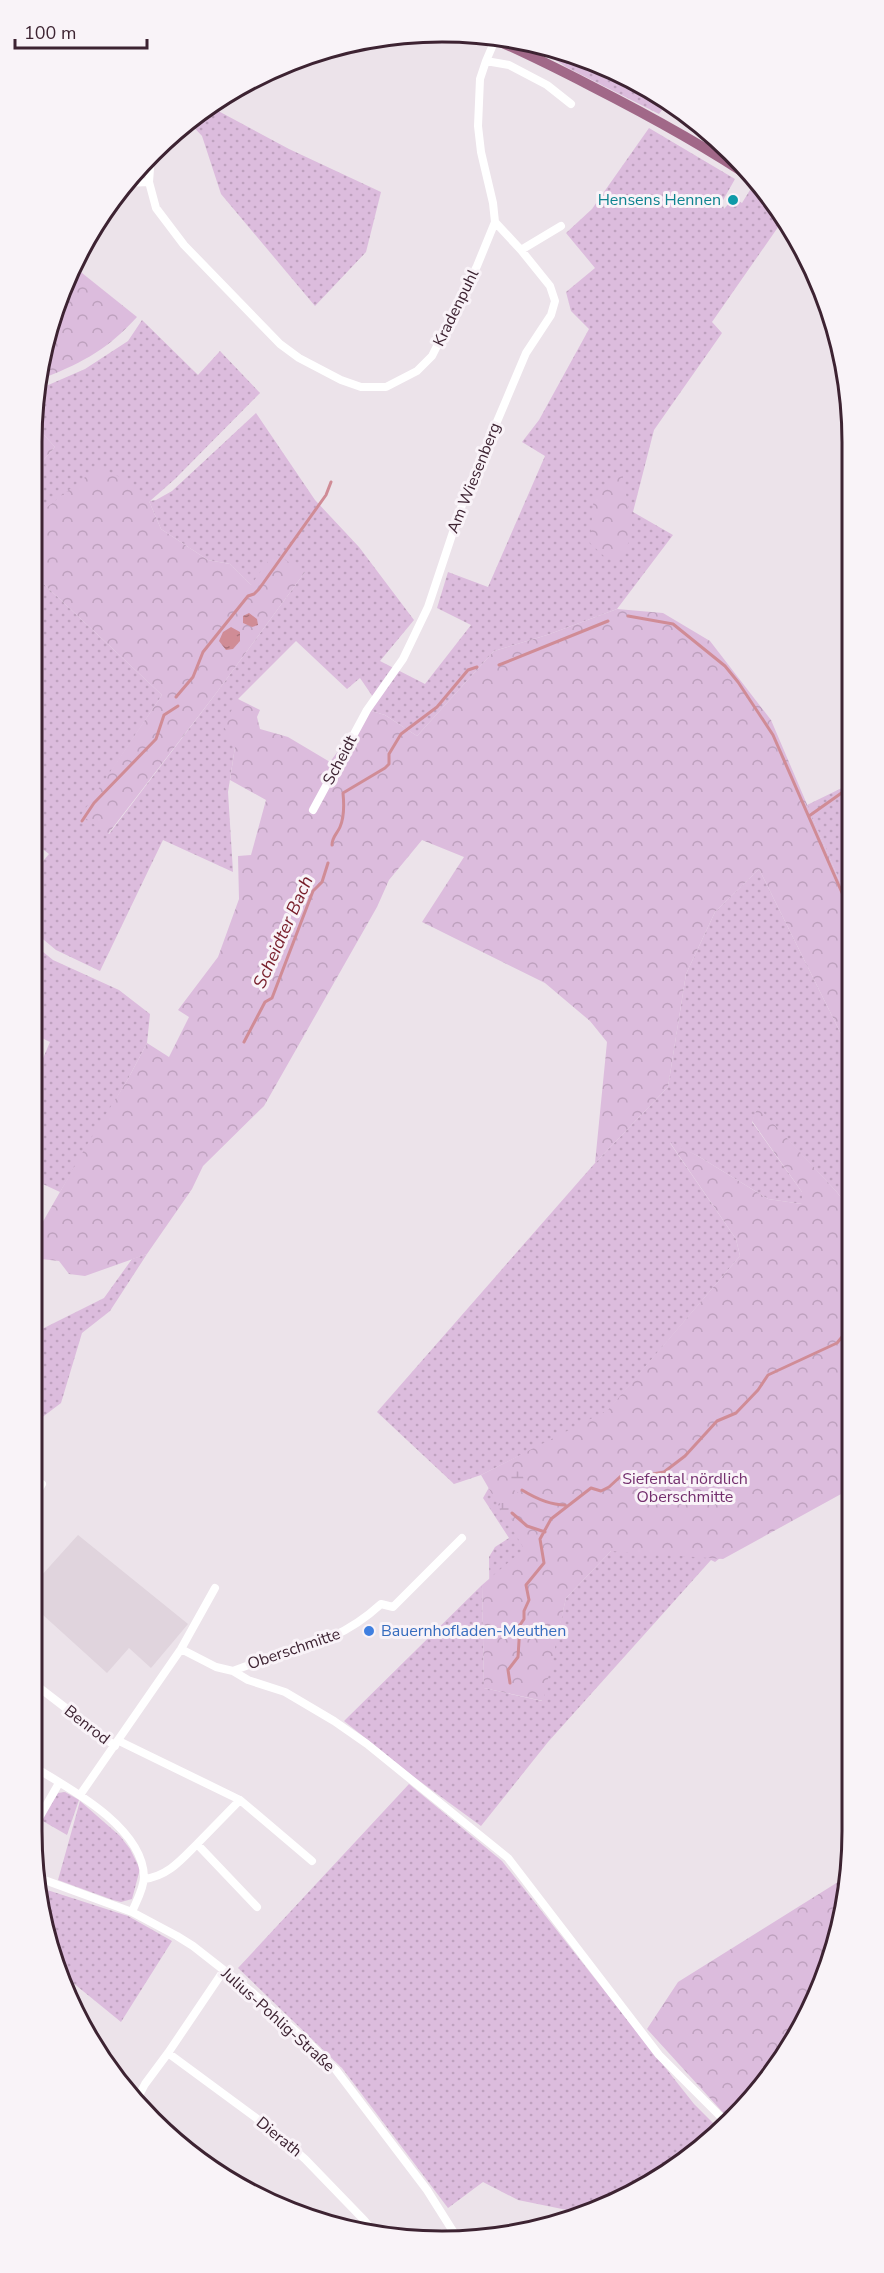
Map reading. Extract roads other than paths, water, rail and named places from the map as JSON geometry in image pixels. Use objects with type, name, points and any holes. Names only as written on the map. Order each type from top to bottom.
[{"type":"main road","points":[[513,49],[628,105],[726,160]]},
{"type":"street","points":[[493,45],[480,79],[478,126],[495,222]]},
{"type":"street","points":[[486,61],[509,65],[547,85],[571,104]]},
{"type":"street","name":"Kradenpuhl","points":[[150,168],[149,182],[156,208],[184,245],[280,344],[299,358],[341,380],[361,387],[386,387],[417,371],[432,356],[477,266],[495,222]]},
{"type":"street","points":[[137,182],[149,182]]},
{"type":"street","name":"Am Wiesenberg","points":[[367,710],[404,659],[428,607],[464,499],[526,353],[551,315],[555,301],[550,286],[495,222]]},
{"type":"street","points":[[521,250],[561,226]]},
{"type":"street","name":"Scheidt","points":[[313,810],[367,710]]},
{"type":"street","name":"Oberschmitte","points":[[233,1671],[328,1640],[351,1629],[381,1604],[393,1607],[462,1538]]},
{"type":"street","points":[[80,1795],[181,1649],[214,1588]]},
{"type":"street","name":"Oberschmitte","points":[[181,1649],[216,1667],[233,1671],[248,1680],[285,1692],[334,1721],[367,1744],[508,1858],[659,2055],[721,2117]]},
{"type":"street","name":"Benrod","points":[[42,1689],[117,1743]]},
{"type":"street","points":[[117,1743],[240,1800],[312,1861]]},
{"type":"street","points":[[42,1773],[80,1795],[122,1830],[135,1847],[142,1865],[144,1879],[132,1912]]},
{"type":"street","points":[[42,1813],[59,1783]]},
{"type":"street","points":[[144,1879],[158,1877],[175,1866],[240,1800]]},
{"type":"street","points":[[197,1844],[257,1907]]},
{"type":"street","name":"Julius-Pohlig-Straße","points":[[45,1880],[132,1912],[193,1946],[314,2047],[336,2070],[427,2190],[453,2231]]},
{"type":"street","points":[[140,2094],[224,1970]]},
{"type":"street","name":"Dierath","points":[[168,2053],[267,2126],[298,2152],[367,2224]]},
{"type":"water","points":[[249,613],[257,619],[258,625],[252,627],[243,623],[243,616]]},
{"type":"water","points":[[231,627],[240,632],[240,641],[233,649],[226,650],[219,641],[223,632]]},
{"type":"waterway","points":[[176,697],[193,677],[203,652],[248,596],[259,589],[326,495],[331,482]]},
{"type":"waterway","name":"Scheidter Bach","points":[[628,616],[673,624],[725,666],[738,682],[773,735],[842,893]]},
{"type":"waterway","name":"Scheidter Bach","points":[[499,665],[608,621]]},
{"type":"waterway","name":"Scheidter Bach","points":[[332,845],[342,819],[343,793],[385,768],[389,764],[389,754],[401,734],[437,707],[468,670],[477,667]]},
{"type":"waterway","points":[[82,821],[94,803],[156,739],[164,715],[178,706]]},
{"type":"waterway","points":[[809,816],[842,793]]},
{"type":"waterway","name":"Scheidter Bach","points":[[244,1042],[265,1002],[272,998],[313,891],[322,882],[328,863]]},
{"type":"waterway","points":[[510,1683],[508,1670],[518,1657],[520,1625],[529,1600],[526,1585],[544,1563],[540,1539],[551,1519],[591,1488],[601,1491],[622,1475],[637,1477],[664,1472],[685,1456],[717,1421],[736,1413],[758,1390],[768,1375],[837,1343],[842,1337]]},
{"type":"waterway","points":[[522,1490],[553,1504],[565,1505]]},
{"type":"waterway","points":[[512,1513],[527,1526],[545,1532]]},
{"type":"place","name":"Hensens Hennen","points":[[733,200]]},
{"type":"place","name":"Bauernhofladen-Meuthen","points":[[369,1631]]},
{"type":"park label","name":"Siefental nördlich Oberschmitte","points":[[685,1488]]}]
